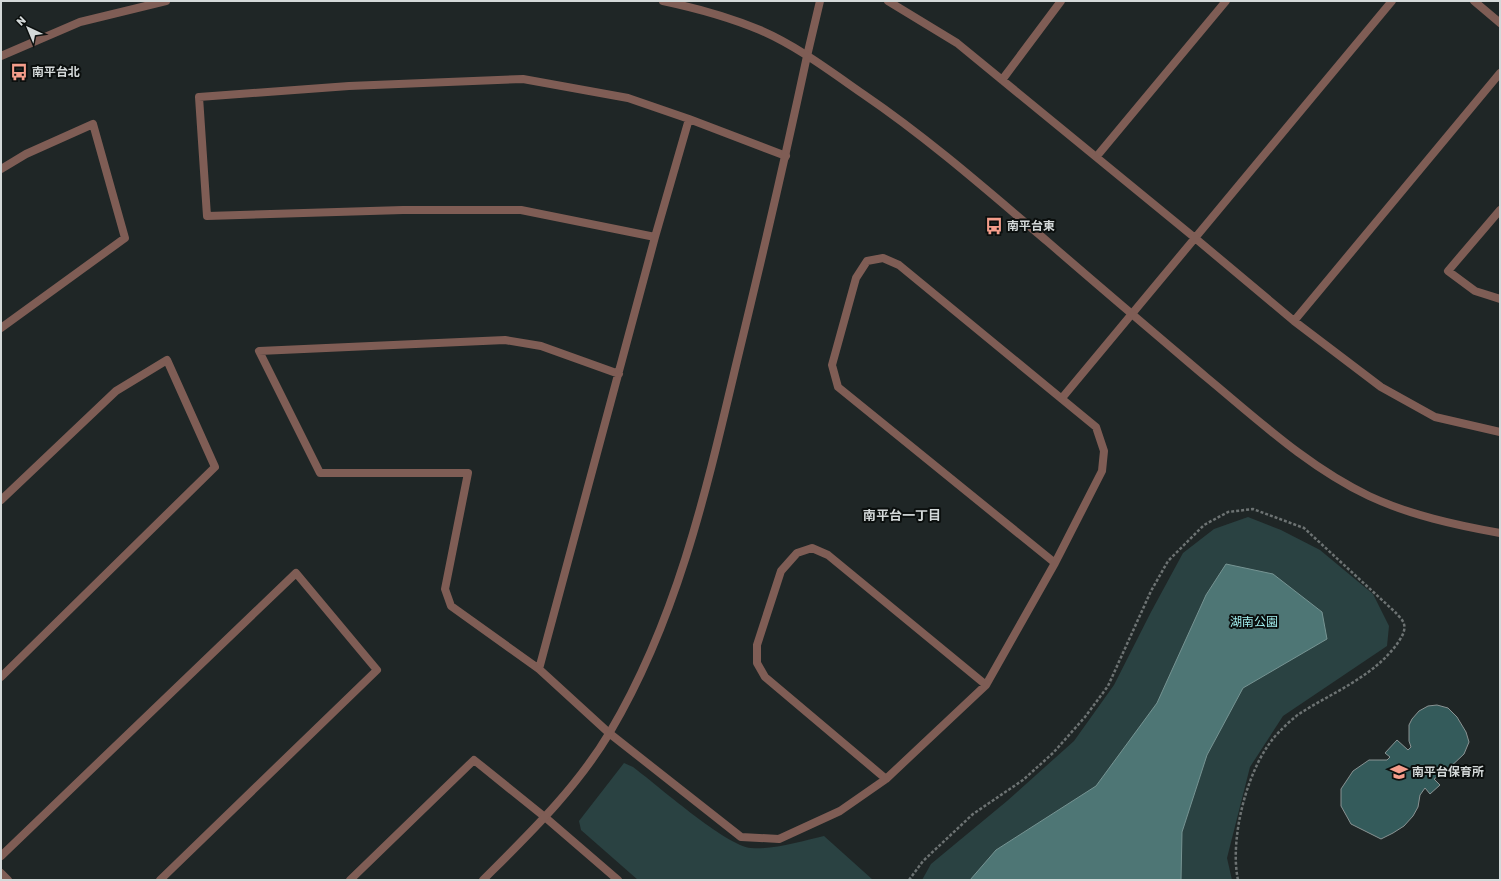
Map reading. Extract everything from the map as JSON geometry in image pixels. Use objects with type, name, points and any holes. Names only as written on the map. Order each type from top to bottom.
[{"type":"street","points":[[1,56],[80,22],[166,1]]},
{"type":"street","points":[[663,1],[697,8],[760,30],[807,56],[894,115],[966,172],[1132,315],[1284,442],[1330,475],[1370,496],[1414,513],[1454,525],[1500,533]]},
{"type":"street","points":[[483,880],[546,818],[578,778],[609,733],[650,657],[685,563],[702,505],[786,156],[820,1]]},
{"type":"street","points":[[888,1],[957,43],[1097,156],[1294,321],[1381,387],[1435,416],[1500,432]]},
{"type":"street","points":[[1002,80],[1061,1]]},
{"type":"street","points":[[1097,156],[1226,1]]},
{"type":"street","points":[[1062,398],[1392,1]]},
{"type":"street","points":[[1474,1],[1500,23]]},
{"type":"street","points":[[1294,321],[1500,74]]},
{"type":"street","points":[[655,237],[521,210],[403,210],[207,216],[199,97],[349,86],[524,80],[628,98],[689,118],[786,156]]},
{"type":"street","points":[[540,669],[655,237],[689,118]]},
{"type":"street","points":[[1,169],[26,154],[93,124],[125,238],[1,328]]},
{"type":"street","points":[[1500,210],[1448,271],[1475,291],[1500,299]]},
{"type":"street","points":[[619,374],[541,346],[505,340],[258,351],[320,473],[468,473],[445,589],[451,606],[540,669],[609,733],[741,837],[779,839],[840,810],[886,779],[986,685],[1055,563],[1102,471],[1104,451],[1096,427],[899,265],[883,258],[867,261],[856,278],[832,365],[838,387],[1055,563]]},
{"type":"street","points":[[1,500],[116,391],[167,360],[215,467],[1,677]]},
{"type":"street","points":[[886,779],[765,677],[757,663],[757,646],[781,571],[797,553],[812,548],[828,555],[986,685]]},
{"type":"street","points":[[1,856],[296,572],[377,670],[160,880]]},
{"type":"street","points":[[350,880],[474,760],[546,818],[618,880]]},
{"type":"street","points":[[1,873],[8,880]]},
{"type":"path","points":[[909,880],[923,861],[973,814],[1023,780],[1053,753],[1085,718],[1108,686],[1151,591],[1168,561],[1204,525],[1228,512],[1253,509],[1304,528],[1395,612],[1404,624],[1403,635],[1389,654],[1356,681],[1298,715],[1278,733],[1262,754],[1250,778],[1244,804],[1236,857],[1238,880]]},
{"type":"green space","name":"湖南公園","points":[[1248,517],[1281,530],[1320,550],[1373,594],[1389,626],[1387,646],[1283,716],[1250,767],[1227,858],[1232,880],[922,880],[931,864],[1007,801],[1074,741],[1114,685],[1183,553],[1214,529]]},
{"type":"green space","points":[[624,763],[633,767],[709,826],[740,845],[751,848],[769,848],[824,836],[873,880],[638,880],[581,830],[579,821]]},
{"type":"shaded area","points":[[1226,564],[1273,574],[1322,612],[1327,639],[1243,688],[1207,755],[1182,832],[1181,880],[970,880],[996,850],[1096,786],[1157,703],[1206,595]]},
{"type":"building","name":"南平台保育所","points":[[1437,705],[1448,708],[1457,717],[1466,732],[1469,742],[1464,754],[1445,772],[1434,779],[1440,785],[1430,794],[1425,788],[1420,795],[1418,807],[1413,816],[1404,826],[1393,833],[1381,839],[1351,824],[1341,806],[1341,789],[1353,771],[1369,760],[1387,760],[1390,757],[1385,753],[1397,740],[1408,750],[1411,747],[1409,741],[1409,725],[1412,719],[1419,711],[1428,706]]},
{"type":"place","name":"南平台北","points":[[19,72]]},
{"type":"place","name":"南平台東","points":[[994,226]]},
{"type":"place","name":"南平台保育所","points":[[1399,772]]},
{"type":"district","name":"南平台一丁目","points":[[902,515]]}]
